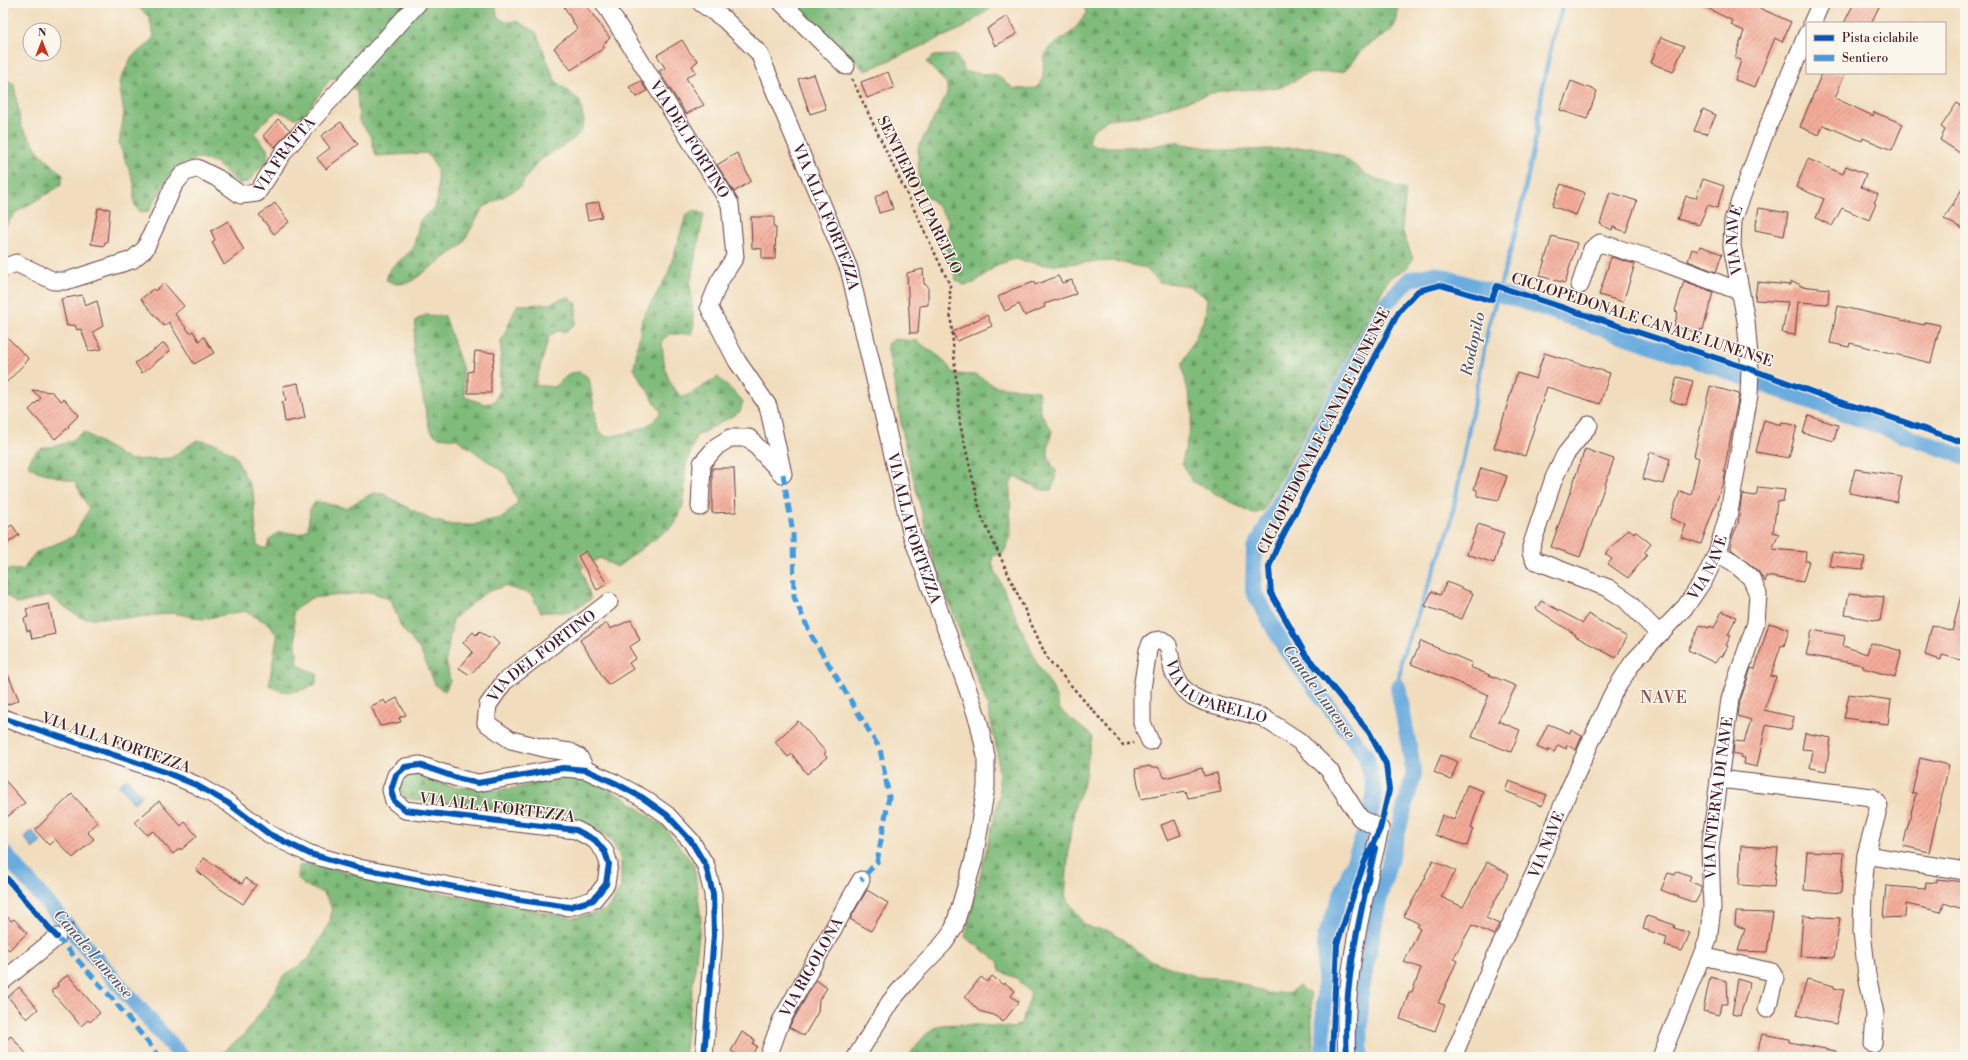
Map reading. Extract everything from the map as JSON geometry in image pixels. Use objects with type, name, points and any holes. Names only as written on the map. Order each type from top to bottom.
[{"type":"street","name":"VIA FRATTA","points":[[3,268],[16,263],[54,281],[66,281],[132,260],[145,249],[174,185],[184,173],[197,168],[217,178],[241,195],[257,194],[285,150],[418,3]]},
{"type":"street","name":"VIA DEL FORTINO","points":[[604,3],[730,204],[735,257],[719,282],[709,307],[736,361],[768,406],[783,474],[749,438],[730,438],[717,446],[702,463],[700,507]]},
{"type":"street","name":"VIA ALLA FORTEZZA","points":[[701,3],[724,19],[760,53],[849,269],[912,536],[967,687],[979,723],[986,756],[986,787],[974,859],[954,928],[944,944],[912,976],[890,1002],[856,1057]]},
{"type":"street","points":[[782,3],[846,66]]},
{"type":"street","points":[[1812,22],[1821,3]]},
{"type":"street","name":"VIA NAVE","points":[[1453,1057],[1486,978],[1538,866],[1565,799],[1612,695],[1633,662],[1686,606],[1705,578],[1717,553],[1729,512],[1749,395],[1750,369],[1746,321],[1739,291],[1732,246],[1734,220],[1763,138],[1806,36]]},
{"type":"street","points":[[1580,285],[1592,249],[1600,243],[1662,262],[1739,291]]},
{"type":"street","points":[[1589,425],[1565,455],[1554,478],[1531,547],[1531,553],[1534,560],[1608,588],[1625,599],[1659,634]]},
{"type":"street","name":"VIA INTERNA DI NAVE","points":[[1661,1057],[1708,940],[1712,908],[1710,846],[1730,699],[1756,623],[1758,594],[1751,578],[1733,562],[1717,553]]},
{"type":"street","name":"VIA DEL FORTINO","points":[[586,770],[579,757],[570,752],[548,749],[510,740],[486,723],[488,705],[504,682],[609,602]]},
{"type":"street","name":"VIA LUPARELLO","points":[[1150,741],[1142,723],[1142,689],[1149,646],[1154,641],[1159,640],[1166,642],[1168,645],[1173,671],[1182,687],[1192,696],[1204,702],[1262,717],[1299,741],[1329,770],[1345,796],[1366,821],[1380,829],[1351,969],[1345,1038],[1347,1057]]},
{"type":"street","name":"VIA ALLA FORTEZZA","points":[[3,718],[165,772],[196,785],[228,803],[269,834],[310,854],[359,868],[520,900],[569,908],[593,900],[606,884],[609,864],[605,852],[595,840],[576,830],[406,810],[394,801],[391,790],[396,775],[405,767],[420,765],[460,779],[478,783],[563,768],[586,770],[615,782],[643,798],[667,815],[691,841],[706,866],[713,894],[714,935],[705,1055]]},
{"type":"street","points":[[1719,779],[1872,797],[1879,806],[1866,855],[1863,890],[1862,932],[1867,975],[1875,1014],[1873,1044]]},
{"type":"street","points":[[1866,855],[1965,871]]},
{"type":"street","name":"VIA RIGOLONA","points":[[768,1057],[781,1021],[861,880]]},
{"type":"street","points":[[3,981],[57,937]]},
{"type":"street","points":[[1702,956],[1772,972],[1775,978],[1767,1009]]},
{"type":"green space","points":[[134,3],[496,3],[497,17],[506,22],[517,21],[536,32],[555,80],[580,101],[584,122],[581,132],[574,139],[537,162],[520,187],[483,208],[461,246],[409,283],[396,284],[386,280],[389,270],[413,249],[420,220],[435,207],[438,197],[437,169],[427,153],[376,156],[371,136],[359,121],[357,92],[341,79],[331,78],[304,115],[295,118],[277,111],[260,125],[255,134],[268,150],[267,160],[248,182],[238,183],[216,163],[197,158],[171,173],[149,211],[139,212],[134,203],[134,183],[119,144],[124,113],[119,83],[132,56],[149,44],[154,36],[149,17]]},
{"type":"green space","points":[[795,3],[998,3],[963,28],[865,71]]},
{"type":"green space","points":[[1084,3],[1302,3],[1309,7],[1319,3],[1398,3],[1398,13],[1394,27],[1363,49],[1345,71],[1306,74],[1280,88],[1219,91],[1140,116],[1108,119],[1092,131],[1088,141],[1097,147],[1150,147],[1172,142],[1226,151],[1312,147],[1342,156],[1367,175],[1406,190],[1402,230],[1413,259],[1407,268],[1389,278],[1263,511],[1253,514],[1192,481],[1182,463],[1193,414],[1182,365],[1205,317],[1207,298],[1189,286],[1159,282],[1145,268],[1114,261],[1045,265],[1015,259],[997,265],[974,283],[964,285],[956,280],[946,251],[948,220],[934,202],[919,190],[918,148],[947,94],[947,84],[926,62],[934,56],[955,55],[966,72],[997,75],[1014,89],[1036,88],[1043,80],[1044,59],[1048,49],[1073,31],[1086,14]]},
{"type":"green space","points":[[3,78],[14,84],[21,126],[40,153],[63,175],[60,186],[15,213],[3,230]]},
{"type":"green space","points":[[694,210],[704,214],[690,284],[694,325],[691,334],[670,334],[662,340],[664,364],[672,386],[683,397],[718,377],[743,401],[740,412],[696,436],[686,466],[683,506],[675,524],[617,567],[600,558],[581,568],[591,599],[571,612],[541,612],[531,594],[504,586],[485,593],[453,619],[446,660],[450,681],[445,691],[436,686],[420,650],[401,627],[391,600],[372,592],[311,598],[293,611],[298,665],[318,675],[315,685],[303,690],[292,692],[281,691],[269,685],[277,637],[271,625],[244,611],[203,619],[172,613],[132,618],[81,618],[49,596],[18,604],[3,593],[3,569],[23,570],[35,553],[74,536],[89,509],[75,482],[37,471],[28,465],[35,453],[40,450],[61,445],[84,432],[129,460],[171,458],[197,440],[217,444],[235,456],[253,492],[257,545],[266,549],[270,539],[279,532],[299,534],[308,529],[310,509],[316,501],[346,508],[373,493],[383,494],[431,520],[453,525],[473,525],[504,517],[518,502],[506,474],[457,439],[438,437],[430,431],[413,350],[416,320],[426,315],[445,316],[462,367],[465,397],[484,404],[494,402],[499,393],[501,342],[517,305],[548,304],[568,297],[577,304],[575,324],[568,331],[558,331],[549,336],[535,385],[555,387],[570,373],[580,372],[589,378],[598,430],[606,437],[637,430],[651,423],[661,412],[634,369],[642,319],[668,274],[686,215]]},
{"type":"green space","points":[[895,339],[917,341],[941,358],[955,374],[976,375],[995,386],[1038,391],[1041,413],[1052,431],[1048,447],[1048,456],[1056,471],[1055,481],[1051,490],[1041,490],[1014,476],[1010,485],[1011,536],[1003,554],[993,556],[992,564],[1037,663],[1053,689],[1060,710],[1092,736],[1083,787],[1075,805],[1070,835],[1065,896],[1083,923],[1092,928],[1112,931],[1147,959],[1197,977],[1228,979],[1269,994],[1290,992],[1299,986],[1311,995],[1313,1057],[908,1057],[925,1036],[938,1026],[963,1024],[1013,1028],[1022,1022],[1031,994],[1018,979],[1000,971],[998,961],[965,937],[1000,794],[997,751],[987,704],[935,565],[905,445],[887,344]]},
{"type":"green space","points":[[415,773],[450,786],[492,790],[516,788],[564,778],[591,781],[623,797],[664,827],[694,865],[701,919],[684,1057],[216,1057],[243,1036],[268,1003],[283,976],[309,959],[330,921],[332,911],[329,901],[323,893],[304,885],[298,878],[298,867],[307,863],[411,887],[573,918],[604,911],[612,904],[621,887],[621,862],[618,852],[610,839],[602,833],[573,821],[403,798],[400,787],[402,780]]},
{"type":"water","points":[[127,778],[142,796],[134,803],[119,785]]},
{"type":"water","points":[[32,831],[41,842],[33,849],[24,837]]},
{"type":"building","points":[[562,3],[584,3],[610,38],[603,45],[604,48],[571,70],[554,48],[577,29]]},
{"type":"building","points":[[1697,3],[1748,3],[1791,22],[1782,42],[1775,38],[1755,87],[1735,80],[1741,60],[1735,58],[1744,31],[1731,25],[1733,21]]},
{"type":"building","points":[[1854,3],[1881,3],[1872,22],[1844,22]]},
{"type":"building","points":[[1007,16],[1017,34],[995,46],[987,29]]},
{"type":"building","points":[[1661,37],[1684,46],[1673,72],[1651,63]]},
{"type":"building","points":[[682,40],[690,53],[698,61],[692,66],[696,72],[686,78],[704,105],[686,114],[659,71],[665,68],[657,55]]},
{"type":"building","points":[[888,72],[894,88],[867,98],[861,82]]},
{"type":"building","points":[[814,74],[826,109],[810,114],[798,79]]},
{"type":"building","points":[[1822,74],[1845,74],[1835,98],[1873,116],[1874,112],[1903,124],[1892,150],[1863,138],[1862,141],[1826,126],[1823,126],[1819,135],[1800,127]]},
{"type":"building","points":[[641,81],[647,91],[637,97],[629,87]]},
{"type":"building","points":[[1571,81],[1597,91],[1587,119],[1560,110]]},
{"type":"building","points":[[1957,103],[1965,108],[1965,146],[1960,153],[1940,140],[1945,130],[1941,127]]},
{"type":"building","points":[[1703,109],[1716,115],[1707,134],[1694,131]]},
{"type":"building","points":[[278,119],[290,130],[275,147],[263,136]]},
{"type":"building","points":[[341,122],[358,144],[326,169],[317,158],[330,148],[321,136]]},
{"type":"building","points":[[737,153],[751,181],[734,192],[717,165]]},
{"type":"building","points":[[1808,159],[1843,174],[1846,166],[1866,174],[1861,187],[1878,194],[1874,203],[1876,204],[1869,220],[1842,208],[1832,226],[1816,218],[1824,199],[1796,187]]},
{"type":"building","points":[[1703,179],[1724,186],[1717,208],[1708,205],[1699,225],[1677,219],[1686,196],[1696,198]]},
{"type":"building","points":[[1561,184],[1585,193],[1576,215],[1552,206]]},
{"type":"building","points":[[1965,184],[1965,230],[1944,219]]},
{"type":"building","points":[[887,190],[893,209],[879,213],[875,197]]},
{"type":"building","points":[[1610,192],[1637,201],[1626,232],[1613,227],[1612,230],[1600,224]]},
{"type":"building","points":[[599,202],[602,217],[588,220],[585,205]]},
{"type":"building","points":[[275,203],[289,222],[274,234],[259,215]]},
{"type":"building","points":[[98,208],[110,209],[107,242],[105,242],[104,246],[91,244]]},
{"type":"building","points":[[1759,208],[1788,213],[1784,236],[1755,230]]},
{"type":"building","points":[[751,217],[774,217],[774,227],[776,227],[775,259],[762,259],[762,249],[752,248]]},
{"type":"building","points":[[228,221],[244,250],[224,265],[212,242],[215,240],[211,231]]},
{"type":"building","points":[[1552,236],[1577,243],[1565,283],[1540,276]]},
{"type":"building","points":[[1700,246],[1722,254],[1716,272],[1688,261],[1692,249],[1698,251]]},
{"type":"building","points":[[1611,257],[1635,264],[1623,302],[1599,295]]},
{"type":"building","points":[[923,269],[924,284],[928,286],[928,305],[920,306],[918,333],[910,333],[907,273]]},
{"type":"building","points":[[1058,276],[1062,283],[1072,280],[1076,294],[1044,304],[1045,307],[1025,316],[1019,304],[1005,311],[998,297],[1013,289],[1034,282],[1035,285]]},
{"type":"building","points":[[1684,281],[1713,292],[1703,330],[1701,329],[1699,333],[1674,326],[1678,312],[1675,311]]},
{"type":"building","points":[[1757,282],[1791,285],[1791,282],[1800,284],[1800,286],[1829,289],[1828,304],[1798,302],[1795,335],[1782,333],[1788,302],[1755,300]]},
{"type":"building","points":[[164,283],[184,306],[175,314],[190,333],[193,331],[199,341],[204,337],[214,353],[194,364],[169,322],[164,326],[141,299],[153,289],[155,291]]},
{"type":"building","points":[[82,295],[85,306],[97,301],[103,326],[93,332],[102,349],[89,351],[81,329],[77,330],[75,325],[67,326],[61,299]]},
{"type":"building","points":[[1838,306],[1924,325],[1925,322],[1940,325],[1931,363],[1850,343],[1849,347],[1830,343]]},
{"type":"building","points":[[987,315],[992,326],[957,341],[952,332]]},
{"type":"building","points":[[3,333],[29,359],[3,386]]},
{"type":"building","points":[[164,343],[170,351],[142,373],[135,363]]},
{"type":"building","points":[[475,351],[495,353],[491,374],[491,393],[468,393],[468,372],[473,371]]},
{"type":"building","points":[[1544,353],[1610,373],[1600,404],[1547,387],[1525,456],[1494,448],[1517,373],[1536,379]]},
{"type":"building","points":[[1677,377],[1693,381],[1686,405],[1670,401]]},
{"type":"building","points":[[298,383],[305,418],[285,422],[282,402],[286,401],[283,386]]},
{"type":"building","points":[[1710,386],[1739,394],[1724,472],[1726,472],[1724,480],[1701,544],[1681,537],[1686,525],[1670,518],[1680,491],[1691,495],[1699,458],[1694,456]]},
{"type":"building","points":[[32,390],[52,392],[61,401],[64,399],[79,415],[68,426],[69,427],[55,439],[29,410],[41,398]]},
{"type":"building","points":[[1808,416],[1838,425],[1834,441],[1803,433]]},
{"type":"building","points":[[1764,420],[1781,425],[1782,422],[1797,426],[1789,458],[1756,452]]},
{"type":"building","points":[[1585,449],[1614,459],[1580,557],[1551,547]]},
{"type":"building","points":[[1650,452],[1670,459],[1663,484],[1643,479]]},
{"type":"building","points":[[712,468],[734,468],[736,512],[712,513]]},
{"type":"building","points":[[1481,468],[1507,476],[1499,500],[1477,496],[1477,490],[1474,489]]},
{"type":"building","points":[[1855,469],[1902,476],[1897,502],[1849,493]]},
{"type":"building","points":[[1758,487],[1785,490],[1783,501],[1777,502],[1773,532],[1779,534],[1772,549],[1806,552],[1805,561],[1809,561],[1803,582],[1766,576],[1765,582],[1758,571],[1731,549],[1732,538],[1738,524],[1742,494],[1756,496]]},
{"type":"building","points":[[1478,524],[1504,533],[1494,563],[1467,554]]},
{"type":"building","points":[[12,525],[19,535],[3,546],[3,531]]},
{"type":"building","points":[[1629,529],[1634,533],[1635,531],[1651,544],[1644,553],[1647,555],[1628,578],[1608,564],[1612,559],[1605,554]]},
{"type":"building","points":[[586,551],[607,584],[597,590],[578,556]]},
{"type":"building","points":[[1832,552],[1865,557],[1863,569],[1829,566]]},
{"type":"building","points":[[1447,582],[1473,593],[1462,619],[1425,606],[1432,591],[1440,595]]},
{"type":"building","points":[[1849,593],[1884,597],[1880,621],[1845,615]]},
{"type":"building","points":[[1961,596],[1965,597],[1965,661],[1942,655],[1941,660],[1925,655],[1932,625],[1952,631]]},
{"type":"building","points":[[1541,601],[1583,623],[1588,614],[1627,637],[1616,658],[1575,636],[1576,635],[1536,609]]},
{"type":"building","points":[[49,604],[55,634],[32,639],[30,630],[27,631],[24,618],[28,617],[26,609]]},
{"type":"building","points":[[1722,611],[1736,617],[1728,635],[1731,636],[1726,645],[1728,646],[1722,657],[1720,656],[1715,663],[1688,650],[1700,625],[1714,628]]},
{"type":"building","points":[[631,620],[640,640],[629,647],[636,658],[629,663],[633,669],[608,685],[580,640],[607,623],[610,629]]},
{"type":"building","points":[[1769,623],[1789,629],[1784,646],[1781,645],[1771,676],[1776,677],[1764,710],[1794,717],[1791,730],[1766,725],[1757,767],[1744,764],[1745,758],[1741,757],[1742,755],[1733,753],[1734,741],[1744,742],[1751,720],[1738,716],[1740,701],[1751,668],[1755,669]]},
{"type":"building","points":[[1812,630],[1845,636],[1843,646],[1867,654],[1871,643],[1902,651],[1895,677],[1863,668],[1863,665],[1806,655]]},
{"type":"building","points":[[480,631],[489,638],[491,636],[499,644],[470,675],[459,668],[473,652],[463,643],[473,632],[476,635]]},
{"type":"building","points":[[1421,641],[1472,663],[1470,667],[1516,686],[1498,721],[1520,730],[1511,752],[1472,737],[1489,695],[1411,664]]},
{"type":"building","points":[[3,663],[19,700],[7,705],[3,696]]},
{"type":"building","points":[[1849,694],[1891,700],[1888,724],[1844,718]]},
{"type":"building","points":[[397,698],[406,715],[399,718],[401,722],[380,726],[371,706],[384,700],[386,704]]},
{"type":"building","points":[[798,721],[826,752],[824,754],[827,757],[807,774],[792,754],[788,757],[775,742]]},
{"type":"building","points":[[1548,724],[1570,733],[1571,730],[1582,736],[1576,750],[1567,745],[1566,749],[1558,745],[1554,752],[1549,749],[1548,752],[1537,747]]},
{"type":"building","points":[[1805,733],[1831,738],[1826,771],[1810,768],[1813,750],[1802,749]]},
{"type":"building","points":[[1441,755],[1458,762],[1451,780],[1434,772]]},
{"type":"building","points":[[1920,758],[1949,765],[1929,852],[1903,846],[1916,793],[1912,793]]},
{"type":"building","points":[[1150,766],[1151,768],[1158,767],[1165,778],[1202,768],[1204,776],[1217,773],[1221,792],[1188,798],[1186,791],[1141,799],[1135,769]]},
{"type":"building","points":[[3,778],[25,803],[3,820]]},
{"type":"building","points":[[1509,781],[1547,795],[1542,806],[1505,791]]},
{"type":"building","points":[[1467,785],[1483,791],[1467,846],[1435,835],[1442,815],[1454,820]]},
{"type":"building","points":[[72,794],[98,822],[87,832],[94,839],[73,858],[55,839],[49,845],[35,830]]},
{"type":"building","points":[[159,801],[181,826],[185,822],[197,836],[181,850],[180,848],[173,854],[153,831],[147,835],[135,822]]},
{"type":"building","points":[[1175,820],[1181,835],[1167,840],[1161,825]]},
{"type":"building","points":[[1741,846],[1778,848],[1774,887],[1739,885]]},
{"type":"building","points":[[1807,851],[1844,853],[1841,893],[1804,890]]},
{"type":"building","points":[[204,858],[242,884],[245,878],[256,885],[243,904],[213,884],[196,870]]},
{"type":"building","points":[[1433,860],[1456,871],[1441,897],[1463,907],[1487,862],[1509,874],[1486,918],[1499,924],[1494,935],[1472,925],[1453,959],[1457,961],[1438,1003],[1445,1005],[1435,1031],[1400,1019],[1409,992],[1412,992],[1421,968],[1404,962],[1420,929],[1417,927],[1419,924],[1404,916],[1426,877],[1425,876]]},
{"type":"building","points":[[1677,871],[1691,876],[1689,881],[1701,886],[1701,892],[1695,903],[1661,890],[1668,873],[1675,875]]},
{"type":"building","points":[[1937,879],[1965,882],[1965,910],[1944,903],[1941,912],[1906,904],[1905,917],[1883,918],[1886,886],[1925,889],[1926,882],[1937,883]]},
{"type":"building","points":[[867,890],[888,903],[871,931],[850,919]]},
{"type":"building","points":[[3,912],[11,921],[14,919],[27,933],[9,950],[3,944]]},
{"type":"building","points":[[1736,912],[1773,913],[1767,952],[1738,951],[1745,929],[1735,925]]},
{"type":"building","points":[[1647,916],[1675,925],[1674,928],[1690,933],[1682,951],[1665,946],[1667,937],[1643,929]]},
{"type":"building","points":[[1803,916],[1840,918],[1834,958],[1800,956]]},
{"type":"building","points":[[68,975],[100,1013],[90,1022],[88,1020],[81,1026],[51,991],[58,986],[57,983]]},
{"type":"building","points":[[992,976],[1003,985],[1005,983],[1015,991],[1011,996],[1019,1002],[1003,1022],[994,1015],[979,1011],[965,997],[981,977],[987,982]]},
{"type":"building","points":[[1710,977],[1727,981],[1728,1004],[1721,1004],[1719,1015],[1703,1011]]},
{"type":"building","points":[[1738,979],[1750,983],[1740,1016],[1732,1014]]},
{"type":"building","points":[[1807,979],[1844,990],[1836,1024],[1797,1015]]},
{"type":"building","points":[[816,980],[827,988],[819,1000],[818,1012],[804,1036],[789,1027]]},
{"type":"building","points":[[19,987],[38,1009],[27,1019],[8,997]]},
{"type":"building","points":[[742,1032],[755,1040],[753,1044],[757,1046],[751,1057],[741,1057],[731,1051]]},
{"type":"building","points":[[1762,1034],[1789,1039],[1789,1042],[1836,1051],[1836,1057],[1756,1057]]},
{"type":"building","points":[[11,1036],[29,1057],[3,1057],[3,1042]]},
{"type":"waterway","name":"Rodopilo","points":[[1398,687],[1402,657],[1450,527],[1489,324],[1516,231],[1536,137],[1543,84],[1553,38],[1564,3]]},
{"type":"waterway","name":"Canale Lunense","points":[[1323,1057],[1325,937],[1370,817],[1375,791],[1366,756],[1286,650],[1253,591],[1254,550],[1386,303],[1410,279],[1434,274],[1528,303],[1718,368],[1965,457]]},
{"type":"waterway","points":[[1360,1057],[1361,994],[1380,896],[1414,773],[1398,687]]},
{"type":"waterway","name":"Canale Lunense","points":[[3,852],[182,1057]]},
{"type":"marked path","points":[[783,474],[793,533],[794,597],[811,635],[880,749],[889,797],[877,862],[861,880]]},
{"type":"marked path","points":[[57,937],[110,996],[160,1057]]},
{"type":"cycle path","name":"CICLOPEDONALE CANALE LUNENSE","points":[[1332,1057],[1337,944],[1364,863],[1380,829],[1389,790],[1386,764],[1369,732],[1305,654],[1271,593],[1269,567],[1277,547],[1399,311],[1418,291],[1440,285],[1489,300],[1492,299],[1497,286],[1750,369],[1837,401],[1887,416],[1965,443]]},
{"type":"cycle path","points":[[3,718],[165,772],[196,785],[228,803],[269,834],[310,854],[359,868],[520,900],[569,907],[593,900],[606,884],[609,864],[605,852],[595,840],[576,830],[405,810],[394,801],[391,790],[396,775],[405,767],[420,765],[460,779],[478,783],[563,768],[586,770],[615,783],[643,798],[667,815],[691,841],[706,866],[713,894],[714,935],[704,1057]]},
{"type":"cycle path","points":[[1347,1057],[1347,1004],[1350,978],[1358,925],[1375,848]]},
{"type":"cycle path","points":[[3,874],[57,937]]},
{"type":"district","name":"NAVE","points":[[1664,698]]}]
